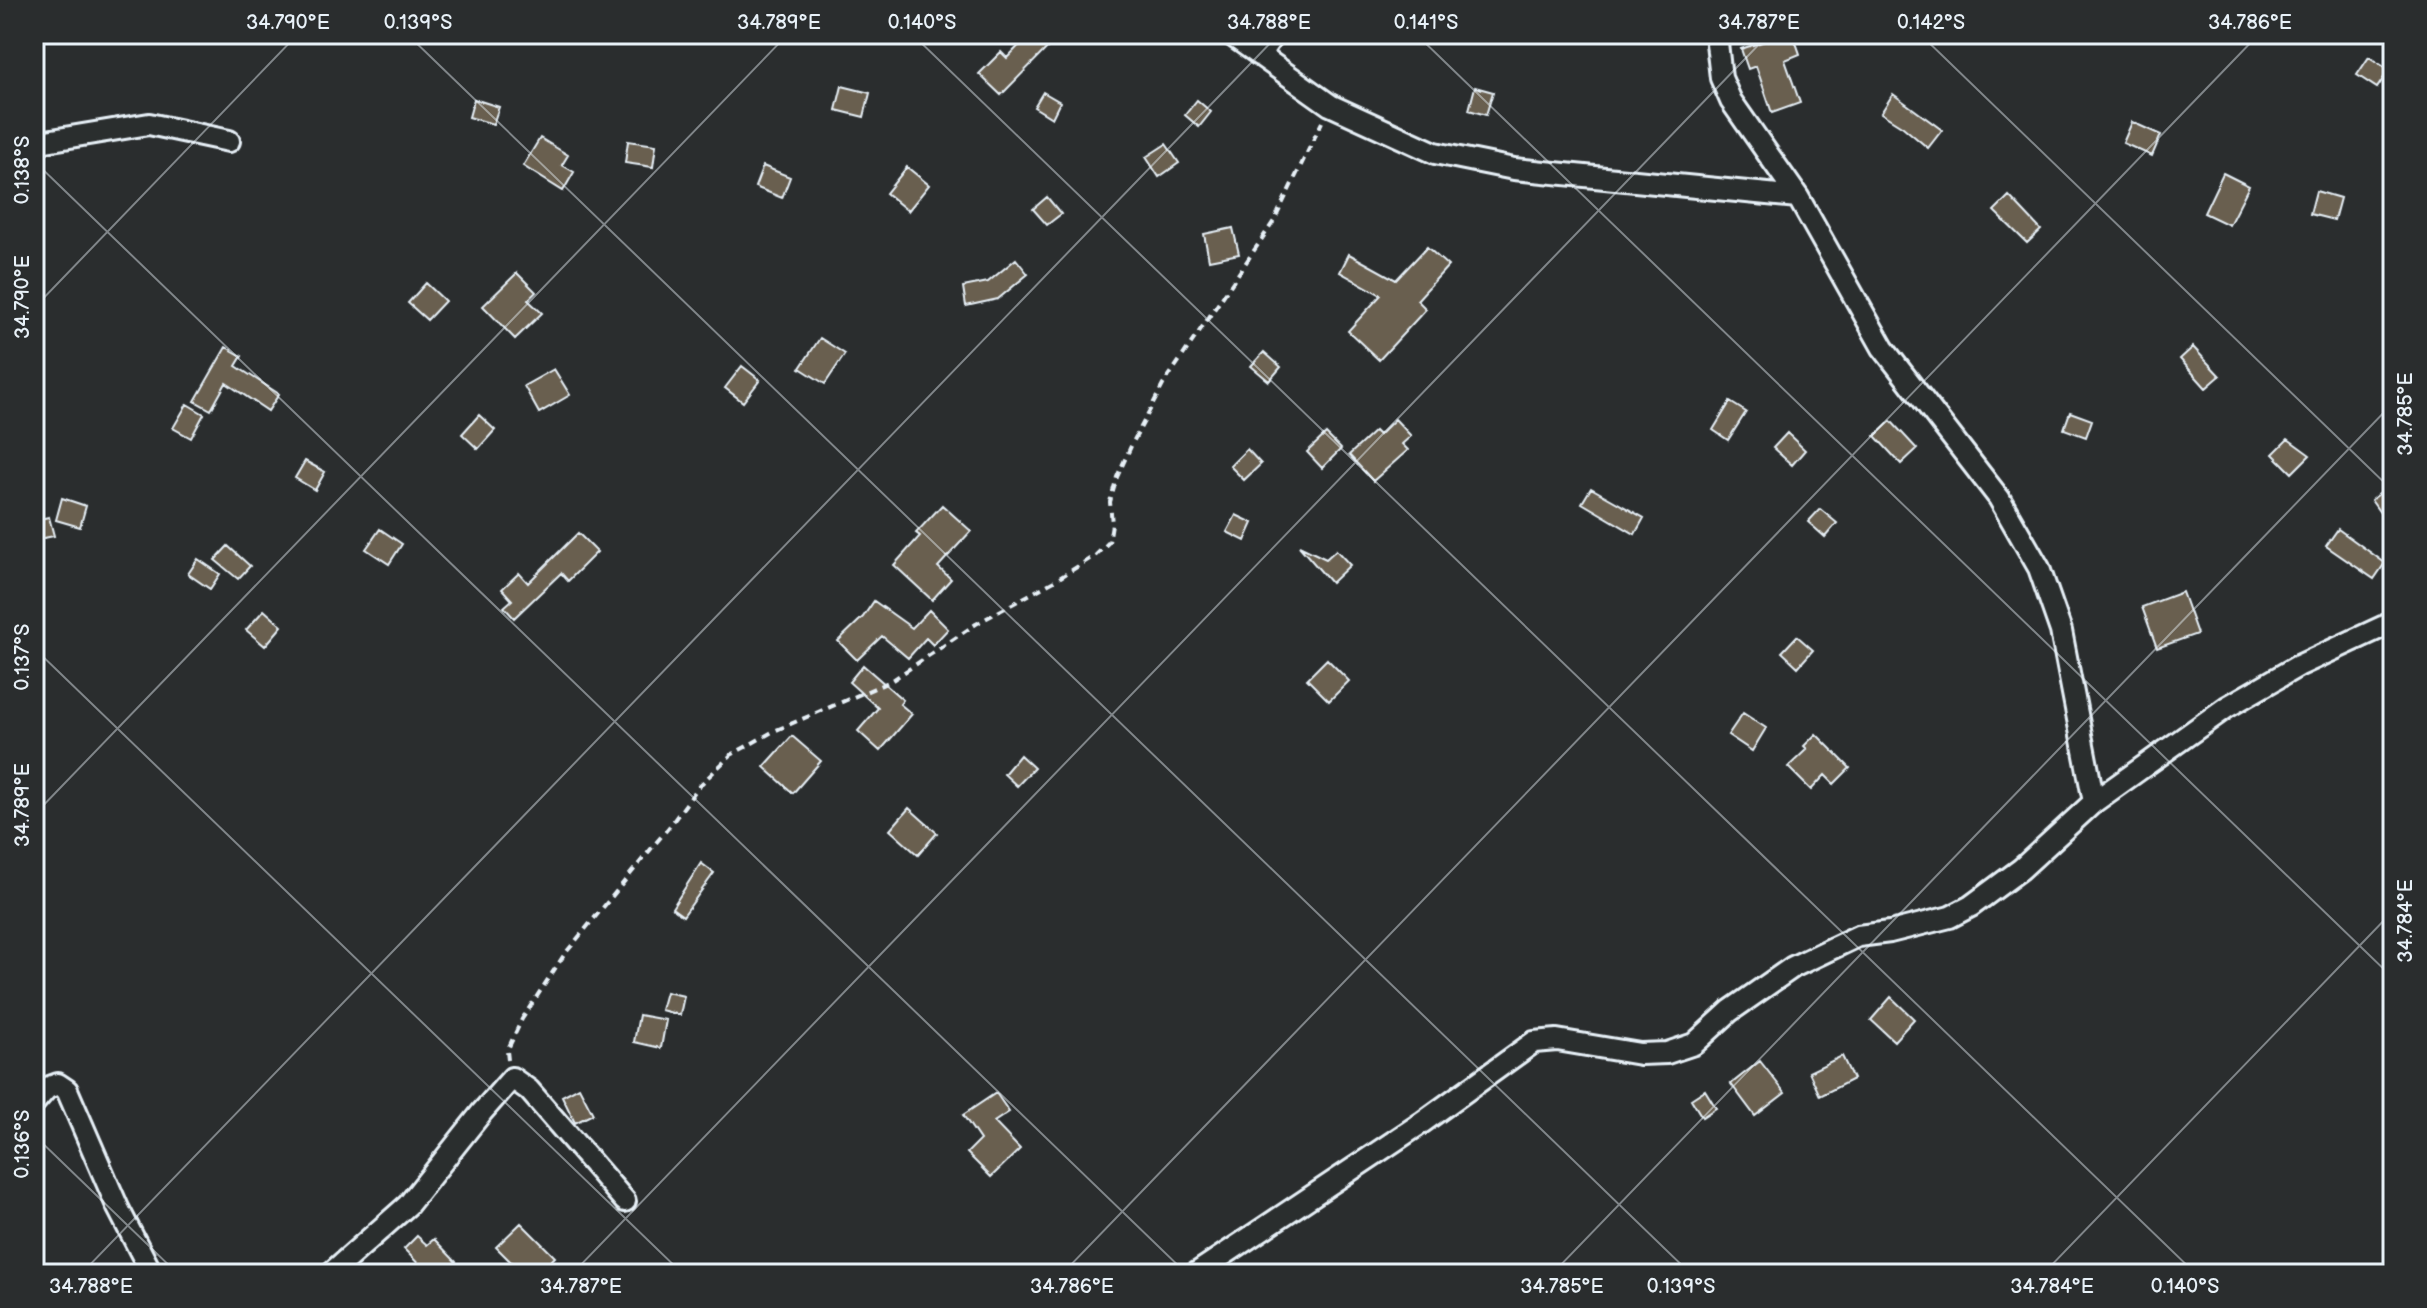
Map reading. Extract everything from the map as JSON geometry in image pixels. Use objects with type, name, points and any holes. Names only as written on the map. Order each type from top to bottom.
[{"type":"street","points":[[1230,34],[1330,105],[1435,153],[1514,169],[1798,197]]},
{"type":"street","points":[[1259,55],[1274,34]]},
{"type":"street","points":[[1716,34],[1721,78],[1731,101],[1798,197],[1883,348],[1999,498],[2039,568],[2061,631],[2094,802]]},
{"type":"street","points":[[34,143],[149,124],[229,141]]},
{"type":"street","points":[[1195,1274],[1423,1122],[1534,1042],[1557,1040],[1640,1054],[1667,1053],[1694,1044],[1730,1011],[1793,967],[1858,936],[1890,932],[1950,917],[1971,906],[2021,869],[2094,802],[2227,707],[2298,666],[2393,622]]},
{"type":"street","points":[[330,1274],[408,1205],[512,1078],[529,1090],[625,1201]]},
{"type":"street","points":[[34,1103],[47,1088],[58,1084],[67,1090],[118,1208],[152,1274]]},
{"type":"path","points":[[512,1078],[507,1051],[522,1019],[564,955],[699,786],[731,755],[774,731],[891,681],[976,624],[1096,555],[1109,542],[1112,524],[1110,502],[1132,444],[1163,385],[1274,221],[1330,105]]},
{"type":"building","points":[[1030,34],[1061,34],[1001,95],[979,74],[1001,52],[1007,58]]},
{"type":"building","points":[[1793,34],[1800,54],[1785,60],[1800,103],[1772,113],[1756,66],[1748,69],[1741,49]]},
{"type":"building","points":[[2369,57],[2389,70],[2377,88],[2357,75]]},
{"type":"building","points":[[842,86],[870,93],[864,117],[836,110]]},
{"type":"building","points":[[1475,87],[1493,92],[1486,115],[1469,110]]},
{"type":"building","points":[[1043,92],[1060,102],[1052,118],[1034,107]]},
{"type":"building","points":[[1893,94],[1942,130],[1928,148],[1881,113]]},
{"type":"building","points":[[474,99],[499,107],[493,124],[469,117]]},
{"type":"building","points":[[1197,100],[1211,112],[1199,127],[1185,115]]},
{"type":"building","points":[[2132,122],[2161,135],[2152,156],[2123,143]]},
{"type":"building","points":[[540,138],[568,155],[562,165],[574,172],[563,191],[523,166]]},
{"type":"building","points":[[628,141],[656,145],[653,167],[625,163]]},
{"type":"building","points":[[1166,144],[1179,163],[1159,177],[1146,157]]},
{"type":"building","points":[[763,166],[790,177],[782,198],[755,187]]},
{"type":"building","points":[[907,167],[929,185],[908,211],[886,193]]},
{"type":"building","points":[[2223,173],[2249,186],[2229,225],[2204,213]]},
{"type":"building","points":[[2316,191],[2340,198],[2334,220],[2310,214]]},
{"type":"building","points":[[2009,196],[2041,230],[2027,243],[1994,211]]},
{"type":"building","points":[[1047,197],[1061,214],[1047,225],[1033,209]]},
{"type":"building","points":[[1233,228],[1239,254],[1209,260],[1204,234]]},
{"type":"building","points":[[1427,247],[1448,266],[1417,300],[1426,309],[1379,360],[1348,331],[1381,295],[1340,272],[1349,254],[1396,280]]},
{"type":"building","points":[[1016,259],[1028,274],[998,299],[966,306],[963,287],[988,282]]},
{"type":"building","points":[[517,273],[536,292],[528,300],[542,313],[515,339],[483,306]]},
{"type":"building","points":[[426,283],[445,301],[427,320],[408,303]]},
{"type":"building","points":[[820,338],[845,354],[825,384],[800,368]]},
{"type":"building","points":[[226,347],[242,356],[236,366],[279,394],[268,411],[226,383],[211,410],[195,401]]},
{"type":"building","points":[[2193,347],[2220,376],[2206,388],[2180,359]]},
{"type":"building","points":[[1264,352],[1281,367],[1269,381],[1251,366]]},
{"type":"building","points":[[742,366],[760,380],[743,402],[725,388]]},
{"type":"building","points":[[554,369],[570,395],[539,413],[524,386]]},
{"type":"building","points":[[1730,402],[1746,412],[1728,440],[1713,430]]},
{"type":"building","points":[[187,404],[204,414],[191,438],[173,428]]},
{"type":"building","points":[[2070,412],[2092,420],[2086,437],[2064,429]]},
{"type":"building","points":[[479,415],[495,430],[478,449],[462,434]]},
{"type":"building","points":[[1395,419],[1411,436],[1402,444],[1408,450],[1373,481],[1349,455],[1375,431],[1379,435]]},
{"type":"building","points":[[1891,421],[1917,449],[1901,464],[1875,436]]},
{"type":"building","points":[[1787,433],[1805,450],[1792,465],[1773,448]]},
{"type":"building","points":[[1326,434],[1341,449],[1322,468],[1307,452]]},
{"type":"building","points":[[2288,439],[2310,455],[2292,473],[2273,454]]},
{"type":"building","points":[[1247,449],[1261,464],[1244,480],[1230,466]]},
{"type":"building","points":[[305,461],[325,472],[315,490],[295,478]]},
{"type":"building","points":[[1591,488],[1644,518],[1635,534],[1582,503]]},
{"type":"building","points":[[2386,489],[2393,498],[2393,531],[2371,500]]},
{"type":"building","points":[[62,498],[86,506],[80,527],[56,520]]},
{"type":"building","points":[[942,505],[971,531],[938,567],[951,579],[932,600],[894,565],[920,536],[916,533]]},
{"type":"building","points":[[1820,509],[1837,523],[1825,537],[1808,522]]},
{"type":"building","points":[[1236,515],[1253,523],[1245,541],[1227,532]]},
{"type":"building","points":[[49,517],[54,536],[34,540],[34,520]]},
{"type":"building","points":[[380,529],[402,544],[389,564],[366,549]]},
{"type":"building","points":[[2338,529],[2385,563],[2374,579],[2326,546]]},
{"type":"building","points":[[578,533],[597,552],[568,581],[561,573],[514,618],[504,607],[512,600],[502,589],[519,573],[528,583]]},
{"type":"building","points":[[228,546],[250,566],[238,579],[215,560]]},
{"type":"building","points":[[1299,546],[1326,559],[1336,550],[1350,565],[1331,583]]},
{"type":"building","points":[[198,559],[220,574],[210,589],[188,574]]},
{"type":"building","points":[[2182,592],[2197,634],[2157,648],[2142,607]]},
{"type":"building","points":[[874,601],[912,628],[929,610],[948,629],[933,645],[926,638],[908,658],[882,636],[857,660],[838,641],[863,617]]},
{"type":"building","points":[[264,610],[282,626],[265,646],[246,630]]},
{"type":"building","points":[[1797,636],[1813,650],[1798,667],[1782,652]]},
{"type":"building","points":[[1327,659],[1349,681],[1329,701],[1307,679]]},
{"type":"building","points":[[863,665],[903,700],[900,704],[912,714],[880,751],[858,731],[878,708],[849,682]]},
{"type":"building","points":[[1743,713],[1766,728],[1752,751],[1728,735]]},
{"type":"building","points":[[1816,734],[1850,768],[1834,784],[1825,775],[1811,790],[1788,767],[1807,749],[1804,746]]},
{"type":"building","points":[[792,736],[821,761],[793,793],[764,767]]},
{"type":"building","points":[[1020,755],[1034,768],[1017,786],[1004,774]]},
{"type":"building","points":[[909,808],[937,833],[918,855],[890,830]]},
{"type":"building","points":[[701,863],[714,873],[683,916],[672,908]]},
{"type":"building","points":[[666,992],[684,996],[680,1015],[661,1010]]},
{"type":"building","points":[[1891,997],[1914,1019],[1894,1041],[1871,1020]]},
{"type":"building","points":[[639,1015],[666,1020],[661,1048],[634,1042]]},
{"type":"building","points":[[1842,1056],[1853,1079],[1820,1096],[1809,1072]]},
{"type":"building","points":[[1760,1061],[1785,1093],[1755,1116],[1731,1084]]},
{"type":"building","points":[[579,1087],[593,1114],[575,1123],[562,1096]]},
{"type":"building","points":[[1705,1090],[1716,1108],[1702,1117],[1691,1099]]},
{"type":"building","points":[[996,1093],[1009,1112],[994,1122],[1020,1149],[991,1177],[967,1153],[980,1140],[963,1115]]},
{"type":"building","points":[[521,1223],[555,1257],[538,1274],[523,1274],[496,1247]]},
{"type":"building","points":[[417,1236],[427,1245],[434,1239],[456,1262],[442,1274],[428,1274],[404,1249]]}]
